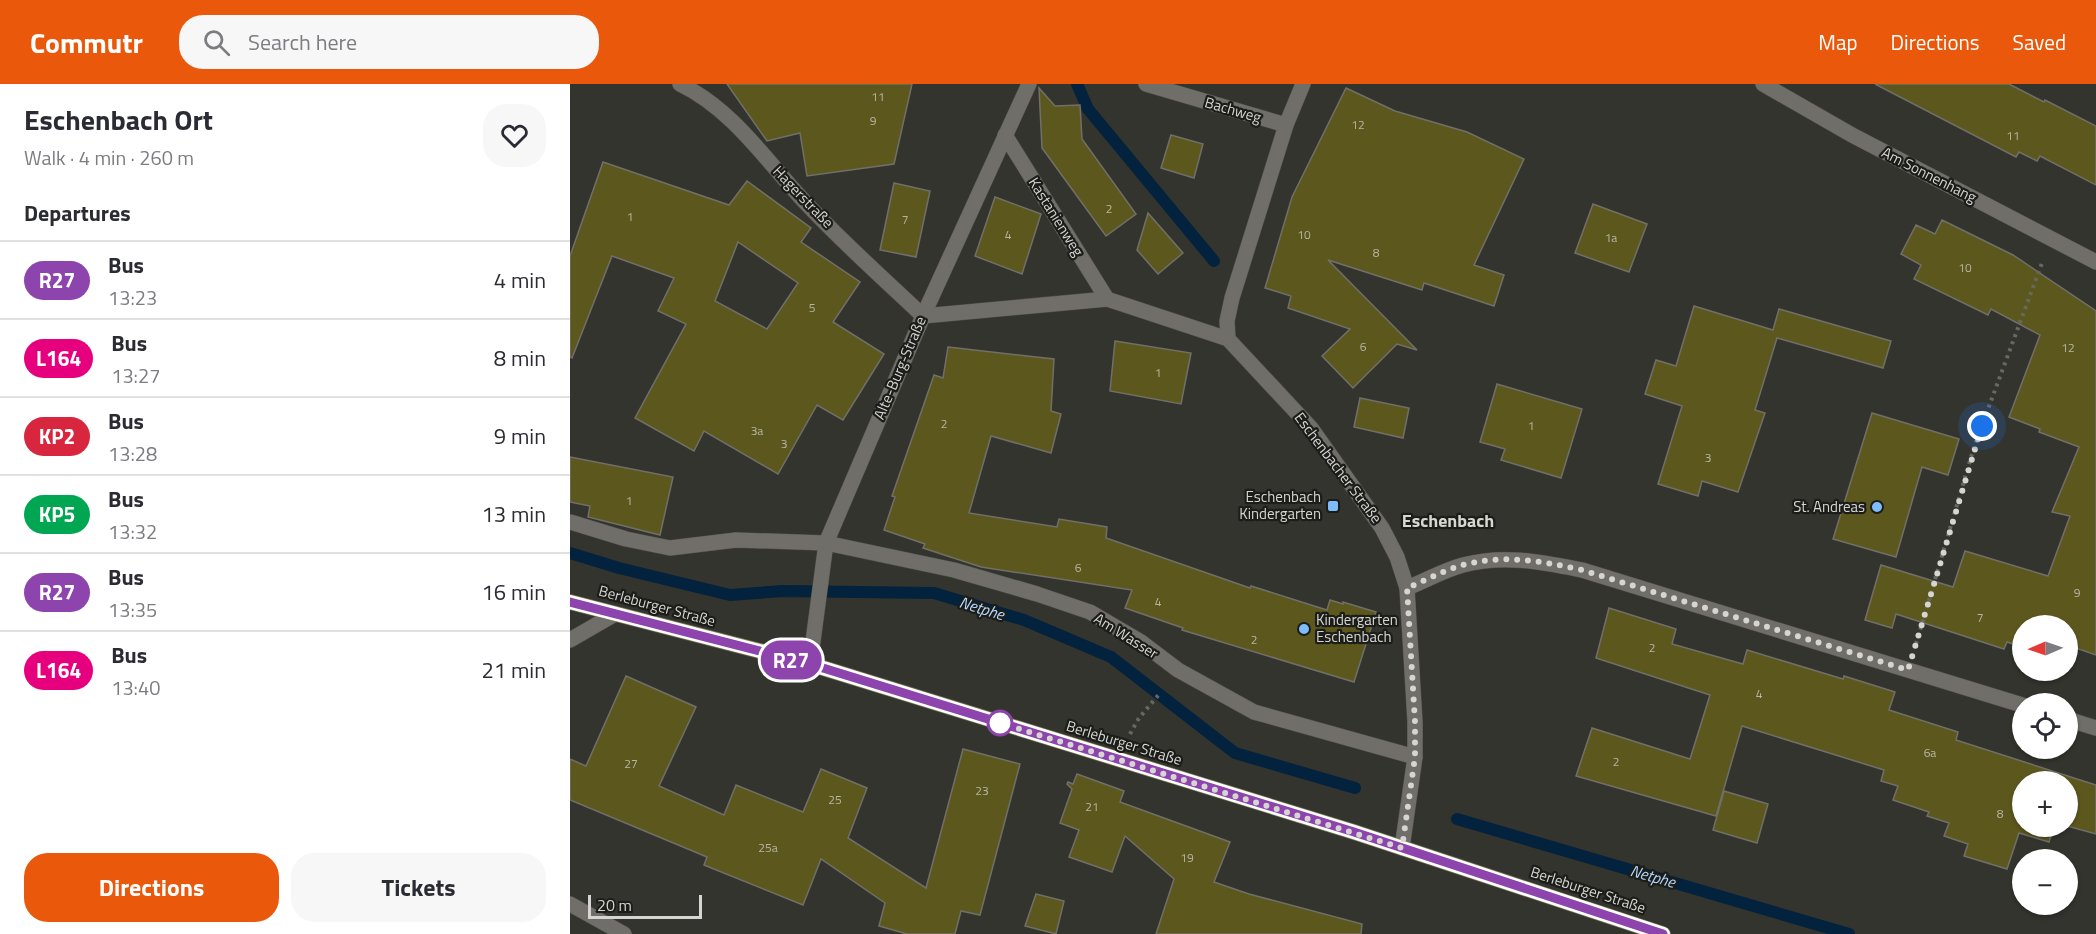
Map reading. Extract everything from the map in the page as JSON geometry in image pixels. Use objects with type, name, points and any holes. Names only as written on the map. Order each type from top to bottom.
[{"type":"main road","name":"Berleburger Straße","points":[[570,602],[810,664],[1402,848],[1663,934]]},
{"type":"street","name":"Hagerstraße","points":[[680,84],[698,92],[726,113],[805,202],[923,316]]},
{"type":"street","name":"Alte-Burg-Straße","points":[[810,664],[826,543],[923,316],[1029,84]]},
{"type":"street","name":"Bachweg","points":[[1146,84],[1286,125]]},
{"type":"street","points":[[923,316],[1107,299],[1228,339],[1227,321],[1232,298],[1286,125],[1303,84]]},
{"type":"street","name":"Am Sonnenhang","points":[[1763,84],[1852,135],[2096,262]]},
{"type":"street","name":"Kastanienweg","points":[[1005,135],[1107,299]]},
{"type":"street","name":"Eschenbacher Straße","points":[[1228,339],[1311,428],[1382,528],[1397,557],[1407,588],[1415,722],[1415,757],[1402,848]]},
{"type":"street","name":"Am Wasser","points":[[570,522],[626,539],[670,548],[736,540],[826,543],[954,570],[1090,612],[1141,642],[1178,670],[1254,712],[1415,757]]},
{"type":"street","points":[[1407,588],[1462,565],[1496,560],[1528,559],[1582,570],[2012,702]]},
{"type":"street","points":[[570,640],[615,614]]},
{"type":"street","points":[[2078,722],[2096,728]]},
{"type":"street","points":[[570,904],[624,934]]},
{"type":"path","points":[[1908,670],[1974,447],[2051,238]]},
{"type":"path","points":[[1139,718],[1162,691]]},
{"type":"building","points":[[727,84],[912,84],[894,164],[807,176],[800,133],[767,141]]},
{"type":"building","points":[[1875,84],[2009,84],[2044,102],[2045,100],[2096,126],[2096,185],[2040,156],[2037,161],[2019,152],[2016,157]]},
{"type":"building","points":[[1039,88],[1055,106],[1080,105],[1082,139],[1136,214],[1106,236],[1042,148]]},
{"type":"building","points":[[1346,88],[1395,111],[1467,132],[1524,159],[1474,265],[1504,275],[1494,306],[1424,283],[1422,290],[1328,260],[1417,350],[1397,344],[1353,388],[1322,356],[1350,329],[1288,308],[1291,296],[1265,288],[1292,197]]},
{"type":"building","points":[[1171,135],[1203,144],[1194,178],[1161,168]]},
{"type":"building","points":[[603,162],[729,205],[747,181],[811,228],[801,242],[860,282],[833,322],[884,354],[843,420],[817,405],[778,474],[704,431],[694,451],[635,418],[686,324],[658,311],[674,278],[612,256],[572,358],[570,357],[570,256]],"holes":[[[738,242],[798,283],[767,329],[715,301]]]},
{"type":"building","points":[[894,183],[930,191],[916,257],[880,250]]},
{"type":"building","points":[[995,197],[1041,214],[1022,274],[975,256]]},
{"type":"building","points":[[1593,204],[1647,224],[1629,272],[1575,253]]},
{"type":"building","points":[[1148,213],[1183,253],[1158,274],[1137,250]]},
{"type":"building","points":[[1942,220],[2013,255],[2096,311],[2096,655],[2078,649],[2078,615],[2012,615],[2012,644],[2007,642],[2004,649],[1896,614],[1892,628],[1865,620],[1881,565],[1953,587],[1965,551],[2048,576],[2070,516],[2052,512],[2079,447],[2039,432],[2040,429],[2009,417],[2040,335],[1991,309],[1988,315],[1914,279],[1921,265],[1901,254],[1916,225],[1935,234]]},
{"type":"building","points":[[1694,306],[1773,330],[1779,309],[1891,341],[1883,368],[1777,338],[1755,410],[1765,413],[1738,492],[1702,481],[1698,496],[1658,484],[1682,406],[1645,394],[1656,360],[1676,366]]},
{"type":"building","points":[[1115,341],[1191,353],[1181,404],[1110,391]]},
{"type":"building","points":[[948,347],[1054,359],[1051,411],[1061,414],[1051,453],[991,436],[969,513],[1057,527],[1059,519],[1107,527],[1106,538],[1250,588],[1251,586],[1327,610],[1330,600],[1376,612],[1354,682],[1182,630],[1183,628],[1125,608],[1132,590],[981,567],[923,548],[925,544],[884,530],[895,497],[892,496],[934,375],[943,378]]},
{"type":"building","points":[[1497,384],[1582,409],[1561,478],[1501,460],[1505,449],[1480,442]]},
{"type":"building","points":[[1360,398],[1409,408],[1403,438],[1354,427]]},
{"type":"building","name":"St. Andreas","points":[[1872,413],[1959,439],[1948,475],[1922,467],[1896,557],[1833,539]]},
{"type":"building","points":[[570,457],[673,477],[660,535],[588,517],[590,506],[570,502]]},
{"type":"building","points":[[1609,608],[1676,629],[1672,644],[1743,664],[1747,650],[1895,692],[1889,710],[1958,732],[1956,740],[2052,771],[2012,771],[2012,837],[2018,837],[2007,869],[1964,856],[1968,844],[1944,836],[1949,823],[1927,816],[1929,812],[1893,800],[1898,786],[1881,781],[1884,770],[1742,726],[1716,816],[1576,776],[1592,728],[1690,759],[1710,695],[1596,658]]},
{"type":"building","points":[[626,676],[696,707],[659,786],[724,815],[736,785],[803,812],[821,769],[867,788],[848,838],[926,888],[963,749],[1020,764],[980,915],[961,911],[955,934],[907,934],[879,926],[885,903],[821,859],[803,905],[704,865],[707,857],[570,800],[570,759],[586,766]]},
{"type":"building","points":[[1077,774],[1124,791],[1120,802],[1230,842],[1214,882],[1249,894],[1362,924],[1361,934],[1156,934],[1174,879],[1125,836],[1112,872],[1069,857],[1079,830],[1060,823],[1072,789],[1067,784],[1068,782],[1073,784]]},
{"type":"building","points":[[2078,779],[2096,785],[2096,834],[2078,829]]},
{"type":"building","points":[[1724,791],[1768,804],[1757,843],[1713,830]]},
{"type":"building","points":[[2032,837],[2051,837],[2049,842]]},
{"type":"building","points":[[1036,894],[1064,901],[1056,934],[1025,926]]},
{"type":"waterway","points":[[1077,84],[1088,109],[1214,261]]},
{"type":"waterway","name":"Netphe","points":[[570,553],[619,568],[730,595],[783,591],[934,593],[1024,620],[1111,657],[1235,753],[1355,788]]},
{"type":"waterway","name":"Netphe","points":[[1457,819],[1849,934]]},
{"type":"bus line","name":"R27","points":[[570,602],[810,664],[1354,832],[1663,934]]},
{"type":"place","name":"Eschenbach Kindergarten","points":[[1333,506]]},
{"type":"place","name":"St. Andreas","points":[[1877,507]]},
{"type":"place","name":"Kindergarten Eschenbach","points":[[1304,629]]},
{"type":"district","name":"Eschenbach","points":[[1448,521]]},
{"type":"route","points":[[1000,723],[994,721],[1402,848],[1415,757],[1407,588],[1462,565],[1496,560],[1528,559],[1582,570],[1908,670],[1982,426]]}]
